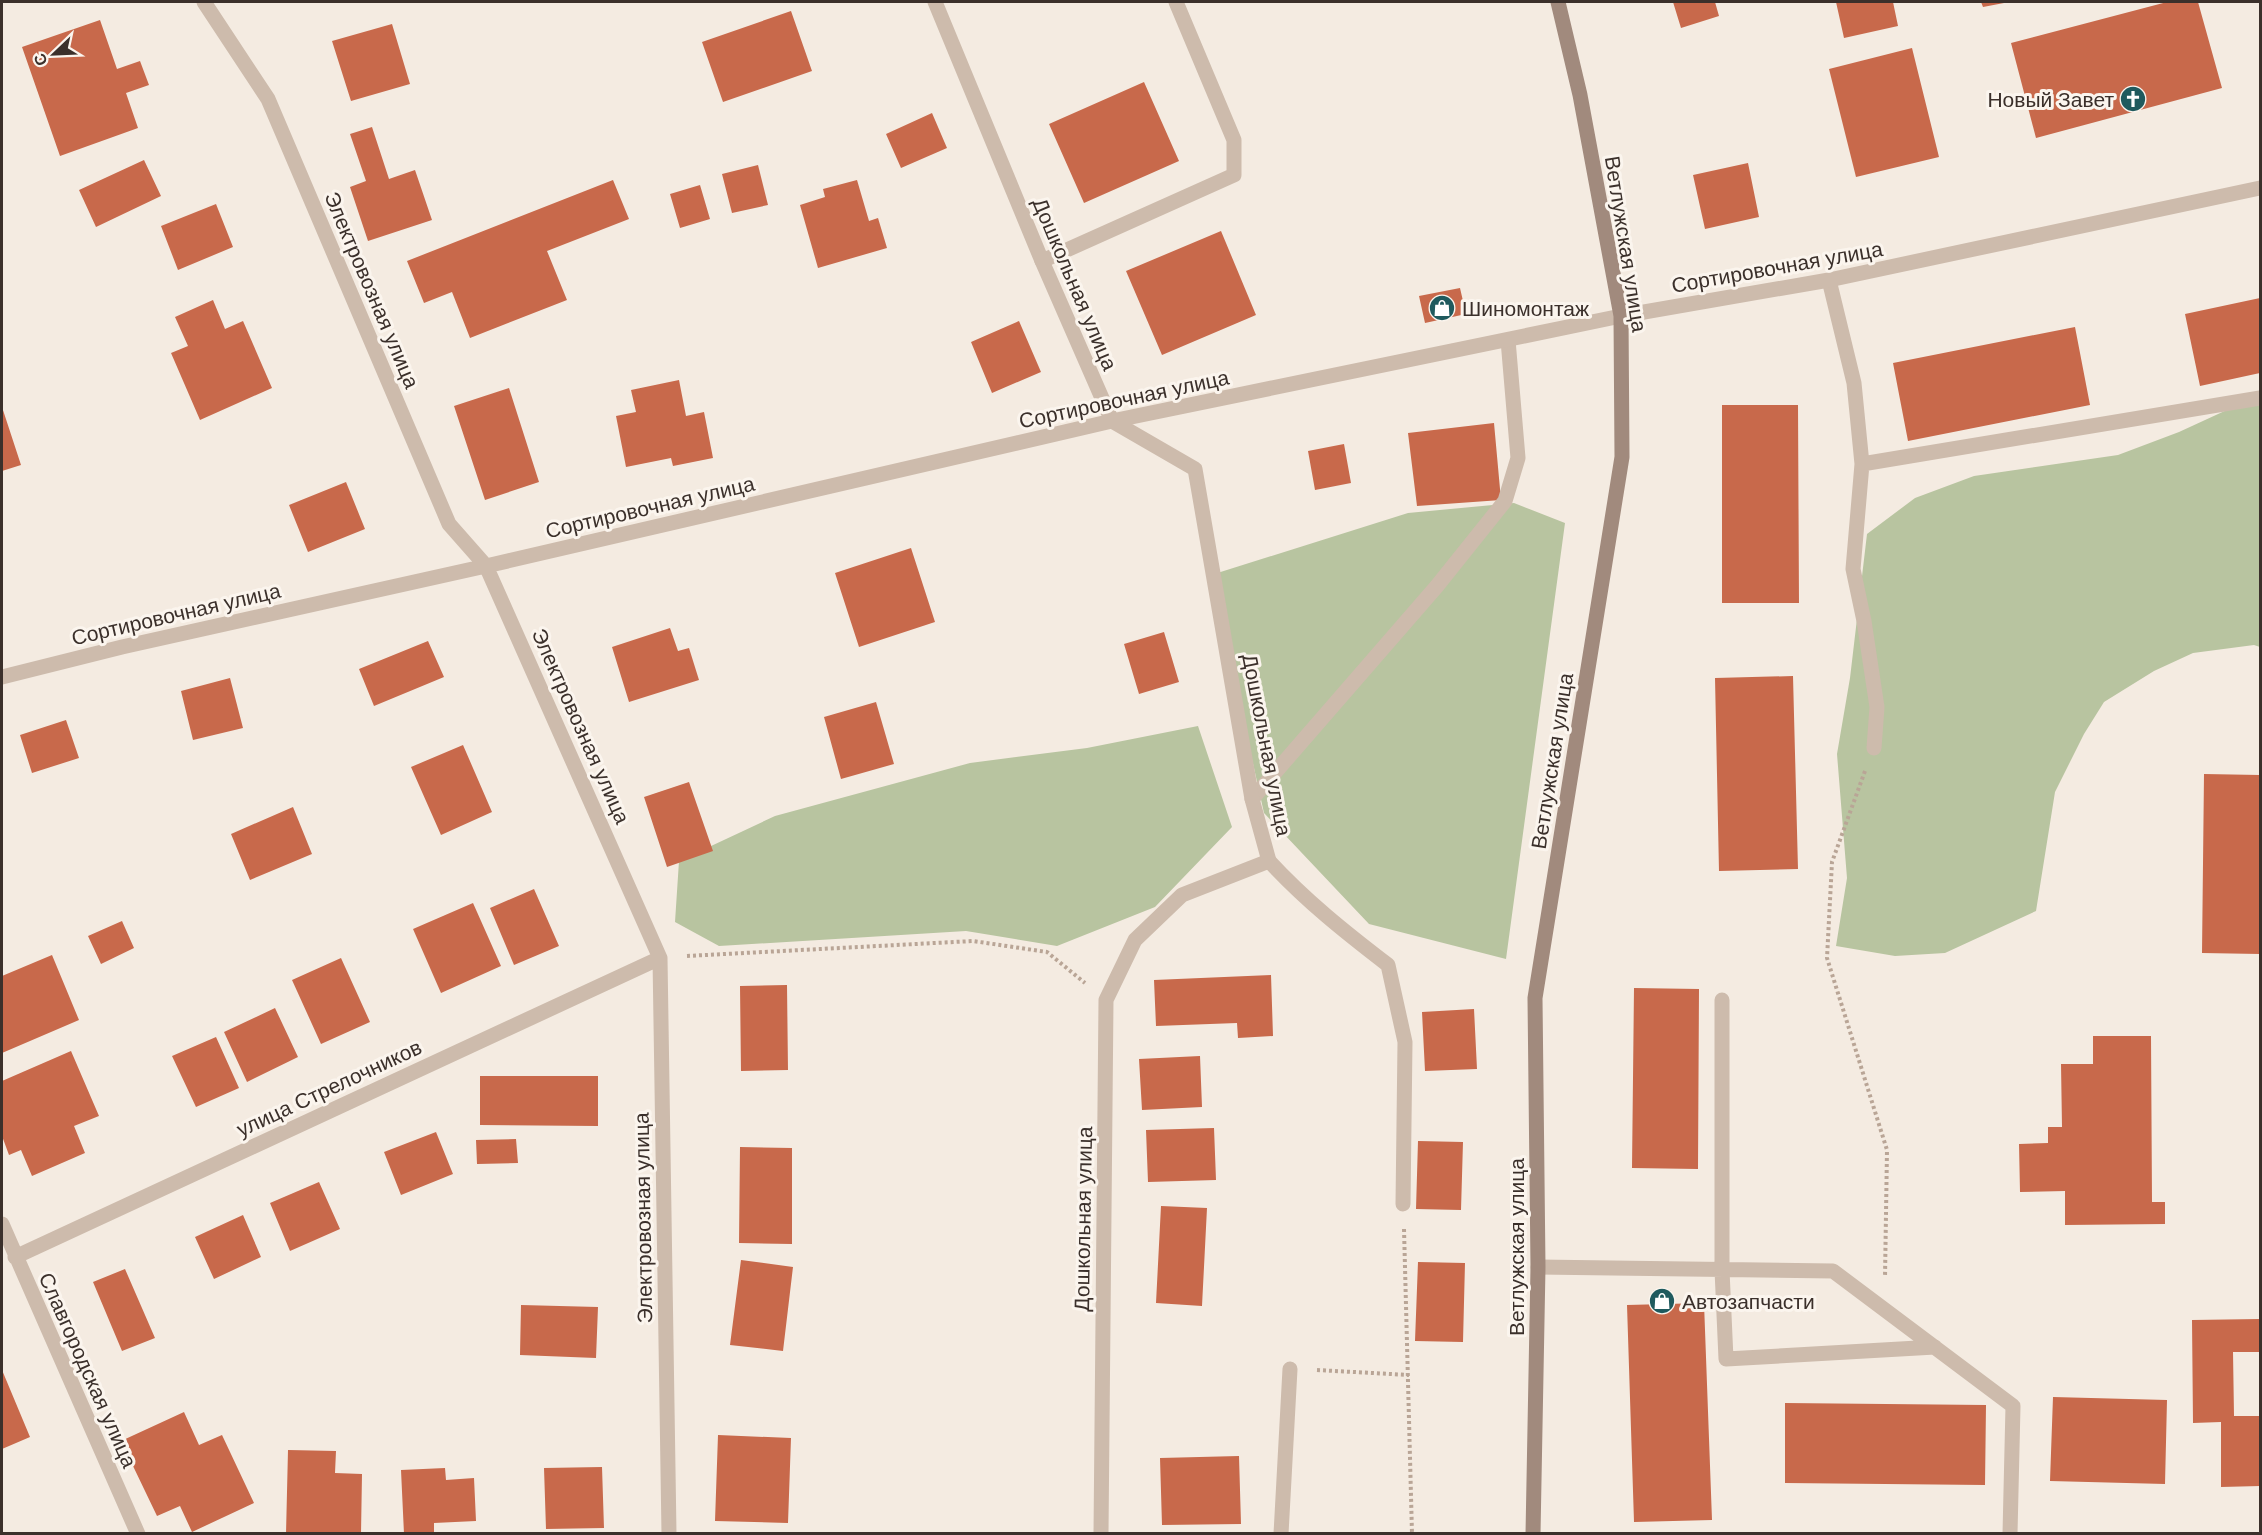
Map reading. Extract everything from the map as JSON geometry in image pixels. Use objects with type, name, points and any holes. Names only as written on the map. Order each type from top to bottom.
[{"type":"main road","name":"Ветлужская улица","points":[[1533,1533],[1538,1267],[1535,998],[1622,457],[1621,316],[1580,95],[1558,2]]},
{"type":"street","name":"Электровозная улица","points":[[204,2],[268,99],[449,524],[486,566],[660,958],[669,1533]]},
{"type":"street","name":"Дошкольная улица","points":[[935,2],[1042,261],[1112,422],[1195,469],[1252,799],[1269,861],[1182,895],[1135,939],[1106,1000],[1101,1533]]},
{"type":"street","points":[[1042,261],[1234,175],[1234,140],[1176,2]]},
{"type":"street","name":"Сортировочная улица","points":[[2,677],[122,647],[1112,422],[1621,316],[1829,280],[2260,188]]},
{"type":"street","points":[[1829,280],[1854,383],[1862,464],[1853,569],[1864,621],[1877,707],[1874,748]]},
{"type":"street","points":[[1252,799],[1437,586],[1505,501],[1518,458],[1508,340]]},
{"type":"street","points":[[1862,464],[2260,398]]},
{"type":"street","points":[[1269,861],[1297,892],[1325,917],[1388,964],[1404,1042],[1403,1204]]},
{"type":"street","name":"улица Стрелочников","points":[[15,1257],[660,958]]},
{"type":"street","points":[[1722,1000],[1722,1270],[1725,1359],[1935,1347]]},
{"type":"street","name":"Славгородская улица","points":[[2,1224],[138,1533]]},
{"type":"street","points":[[1538,1267],[1833,1271],[2013,1406],[2010,1533]]},
{"type":"street","points":[[1281,1533],[1290,1369]]},
{"type":"path","points":[[1874,748],[1832,862],[1827,958],[1887,1150],[1885,1310]]},
{"type":"path","points":[[660,958],[973,941],[1047,952],[1106,1000]]},
{"type":"path","points":[[1403,1204],[1412,1533]]},
{"type":"path","points":[[1290,1369],[1409,1375]]},
{"type":"green space","points":[[2242,403],[2260,404],[2260,647],[2254,645],[2193,653],[2154,671],[2104,702],[2084,734],[2055,792],[2036,911],[1945,953],[1895,956],[1836,946],[1847,878],[1837,754],[1850,678],[1867,534],[1915,498],[1974,476],[2118,455],[2179,432]]},
{"type":"green space","points":[[1514,503],[1565,523],[1506,959],[1369,924],[1264,813],[1211,575],[1408,513]]},
{"type":"green space","points":[[1198,726],[1232,827],[1155,907],[1057,946],[966,931],[719,946],[675,922],[679,861],[775,816],[970,763],[1087,748]]},
{"type":"building","points":[[1673,2],[1715,2],[1719,16],[1681,28]]},
{"type":"building","points":[[1836,2],[1893,2],[1898,26],[1844,38]]},
{"type":"building","points":[[1981,2],[2004,2],[2004,3],[1983,7]]},
{"type":"building","points":[[2167,2],[2198,2],[2222,88],[2036,138],[2011,43]]},
{"type":"building","points":[[791,11],[812,71],[723,102],[702,42]]},
{"type":"building","points":[[100,20],[117,69],[140,61],[149,85],[126,93],[138,128],[60,156],[22,47]]},
{"type":"building","points":[[392,24],[410,84],[351,101],[332,41]]},
{"type":"building","points":[[1912,48],[1939,157],[1856,177],[1829,69]]},
{"type":"building","points":[[1144,82],[1179,161],[1084,203],[1049,124]]},
{"type":"building","points":[[932,113],[947,148],[901,168],[886,134]]},
{"type":"building","points":[[372,127],[389,179],[415,170],[432,220],[368,241],[350,187],[366,181],[350,134]]},
{"type":"building","points":[[144,160],[161,196],[96,227],[79,190]]},
{"type":"building","points":[[1748,163],[1759,217],[1705,229],[1693,175]]},
{"type":"building","points":[[758,165],[768,205],[732,213],[722,174]]},
{"type":"building","points":[[613,180],[629,219],[547,251],[567,300],[470,338],[452,292],[424,303],[407,261]]},
{"type":"building","points":[[857,180],[869,221],[878,218],[887,248],[818,268],[800,205],[825,197],[823,189]]},
{"type":"building","points":[[700,185],[710,219],[680,228],[670,194]]},
{"type":"building","points":[[216,204],[233,247],[178,270],[161,226]]},
{"type":"building","points":[[1221,231],[1256,315],[1162,355],[1126,271]]},
{"type":"building","points":[[1460,288],[1466,314],[1425,323],[1419,296]]},
{"type":"building","points":[[2260,298],[2260,373],[2200,386],[2185,314]]},
{"type":"building","points":[[213,300],[225,329],[243,321],[272,388],[200,420],[171,353],[188,346],[175,317]]},
{"type":"building","points":[[1019,321],[1041,372],[992,393],[971,342]]},
{"type":"building","points":[[2075,327],[2090,405],[1908,441],[1893,363]]},
{"type":"building","points":[[679,380],[686,416],[704,412],[713,458],[673,466],[671,458],[626,467],[616,416],[636,412],[631,390]]},
{"type":"building","points":[[509,388],[539,482],[485,500],[454,406]]},
{"type":"building","points":[[1722,405],[1798,405],[1799,603],[1722,603]]},
{"type":"building","points":[[2,407],[21,465],[2,471]]},
{"type":"building","points":[[1494,423],[1501,500],[1417,506],[1408,433]]},
{"type":"building","points":[[1344,444],[1351,483],[1315,490],[1308,451]]},
{"type":"building","points":[[346,482],[365,529],[308,552],[289,505]]},
{"type":"building","points":[[911,548],[935,622],[859,647],[835,573]]},
{"type":"building","points":[[670,628],[678,651],[689,648],[699,680],[629,702],[612,647]]},
{"type":"building","points":[[1164,632],[1179,682],[1139,694],[1124,644]]},
{"type":"building","points":[[428,641],[444,677],[374,706],[359,669]]},
{"type":"building","points":[[1793,676],[1798,869],[1719,871],[1715,678]]},
{"type":"building","points":[[230,678],[243,728],[193,740],[181,691]]},
{"type":"building","points":[[876,702],[894,764],[841,779],[824,717]]},
{"type":"building","points":[[66,720],[79,758],[32,773],[20,735]]},
{"type":"building","points":[[463,745],[492,812],[441,835],[411,767]]},
{"type":"building","points":[[2204,774],[2260,775],[2260,954],[2202,953]]},
{"type":"building","points":[[689,782],[713,851],[667,867],[644,797]]},
{"type":"building","points":[[293,807],[312,854],[250,880],[231,834]]},
{"type":"building","points":[[534,889],[559,946],[514,965],[490,908]]},
{"type":"building","points":[[473,903],[501,966],[441,993],[413,929]]},
{"type":"building","points":[[122,921],[134,948],[101,964],[88,936]]},
{"type":"building","points":[[52,955],[79,1020],[2,1053],[2,976]]},
{"type":"building","points":[[341,958],[370,1022],[321,1044],[292,980]]},
{"type":"building","points":[[1271,975],[1273,1036],[1238,1038],[1237,1023],[1156,1026],[1154,980]]},
{"type":"building","points":[[787,985],[788,1070],[741,1071],[740,986]]},
{"type":"building","points":[[1634,988],[1699,989],[1698,1169],[1632,1168]]},
{"type":"building","points":[[275,1008],[298,1057],[247,1082],[224,1032]]},
{"type":"building","points":[[1474,1009],[1477,1069],[1425,1071],[1422,1012]]},
{"type":"building","points":[[2093,1036],[2151,1036],[2152,1202],[2165,1202],[2165,1224],[2065,1225],[2065,1191],[2020,1192],[2019,1144],[2048,1143],[2048,1127],[2062,1127],[2061,1064],[2093,1064]]},
{"type":"building","points":[[216,1037],[239,1088],[196,1107],[172,1056]]},
{"type":"building","points":[[71,1051],[99,1116],[74,1126],[85,1153],[32,1176],[21,1150],[9,1155],[2,1136],[2,1081]]},
{"type":"building","points":[[1200,1056],[1202,1107],[1142,1110],[1139,1059]]},
{"type":"building","points":[[480,1076],[598,1076],[598,1126],[480,1125]]},
{"type":"building","points":[[1214,1128],[1216,1180],[1148,1182],[1146,1130]]},
{"type":"building","points":[[436,1132],[453,1174],[401,1195],[384,1152]]},
{"type":"building","points":[[516,1139],[518,1163],[477,1164],[476,1140]]},
{"type":"building","points":[[1418,1141],[1463,1142],[1461,1210],[1416,1209]]},
{"type":"building","points":[[740,1147],[792,1148],[792,1244],[739,1243]]},
{"type":"building","points":[[319,1182],[340,1229],[290,1251],[270,1203]]},
{"type":"building","points":[[1161,1206],[1207,1208],[1202,1306],[1156,1303]]},
{"type":"building","points":[[243,1215],[261,1257],[214,1279],[195,1237]]},
{"type":"building","points":[[741,1260],[793,1267],[783,1351],[730,1345]]},
{"type":"building","points":[[1418,1262],[1465,1263],[1463,1342],[1415,1341]]},
{"type":"building","points":[[125,1269],[155,1338],[122,1351],[93,1282]]},
{"type":"building","points":[[1704,1303],[1712,1520],[1634,1522],[1627,1305]]},
{"type":"building","points":[[521,1305],[598,1307],[596,1358],[520,1355]]},
{"type":"building","points":[[2260,1319],[2260,1352],[2233,1352],[2234,1416],[2260,1416],[2260,1486],[2221,1487],[2221,1422],[2193,1423],[2192,1320]]},
{"type":"building","points":[[2,1370],[30,1437],[2,1449]]},
{"type":"building","points":[[2053,1397],[2167,1400],[2165,1484],[2050,1481]]},
{"type":"building","points":[[1785,1403],[1986,1405],[1985,1485],[1785,1483]]},
{"type":"building","points":[[184,1412],[199,1445],[222,1435],[254,1503],[192,1532],[180,1506],[157,1516],[121,1441]]},
{"type":"building","points":[[718,1435],[791,1438],[788,1523],[715,1521]]},
{"type":"building","points":[[288,1450],[336,1451],[335,1473],[362,1474],[361,1534],[286,1534]]},
{"type":"building","points":[[1239,1456],[1241,1524],[1162,1525],[1160,1458]]},
{"type":"building","points":[[602,1467],[604,1528],[546,1529],[544,1468]]},
{"type":"building","points":[[445,1468],[446,1480],[474,1478],[476,1521],[434,1523],[434,1534],[404,1534],[401,1470]]},
{"type":"place","name":"Новый Завет","points":[[2133,99]]},
{"type":"place","name":"Шиномонтаж","points":[[1442,308]]},
{"type":"place","name":"Автозапчасти","points":[[1662,1301]]}]
